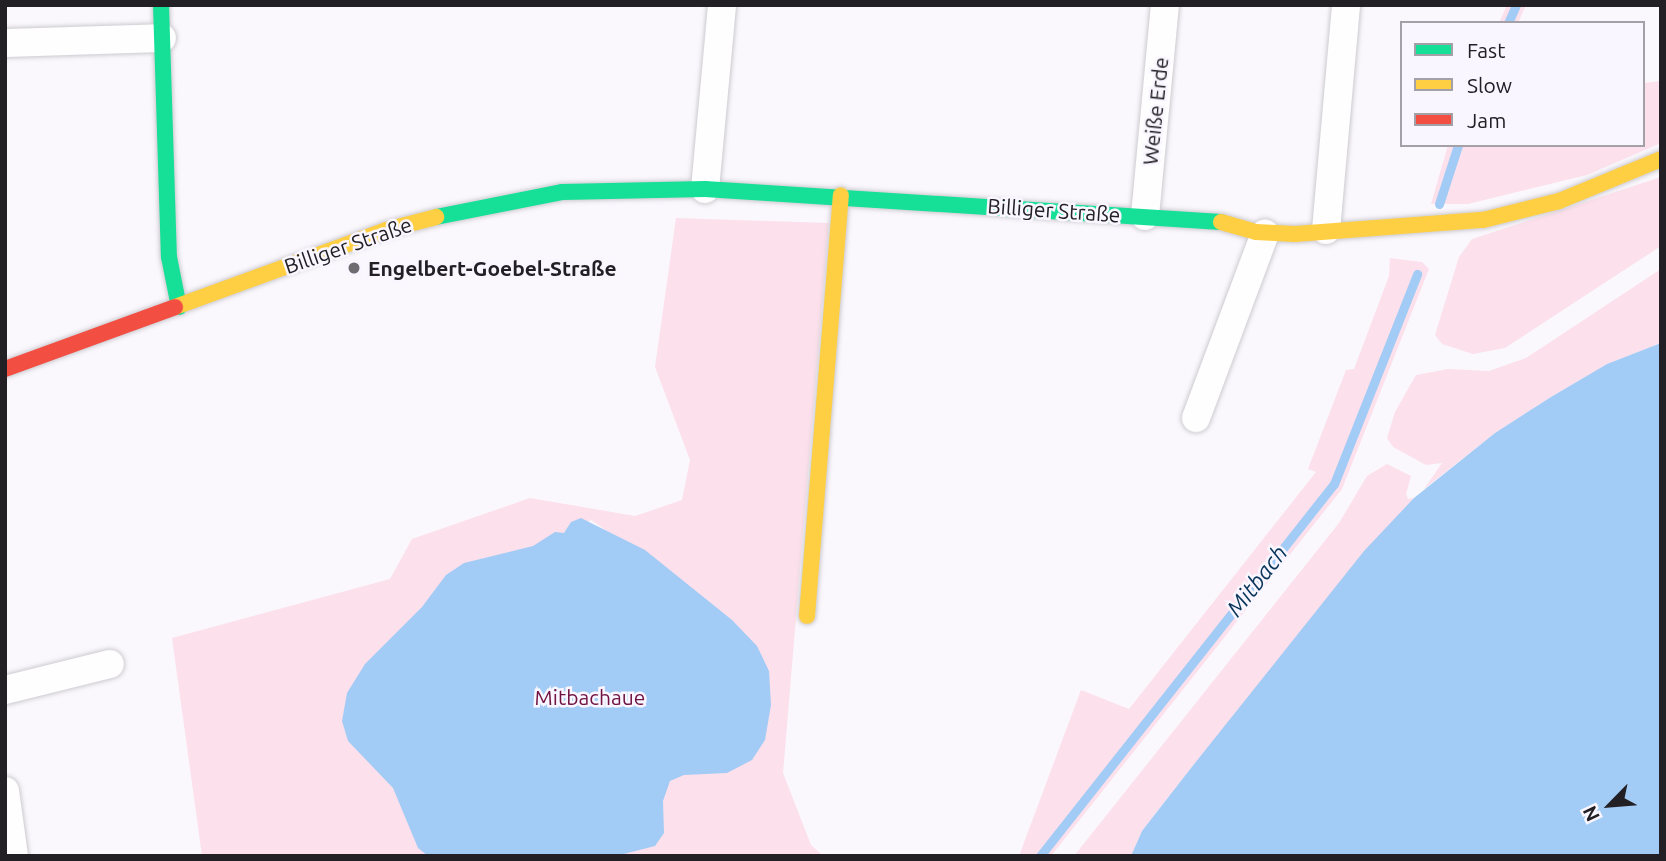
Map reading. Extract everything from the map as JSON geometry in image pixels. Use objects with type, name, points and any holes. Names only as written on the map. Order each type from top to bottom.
[{"type":"street","points":[[161,5],[169,257],[179,307]]},
{"type":"street","points":[[705,189],[722,5]]},
{"type":"street","name":"Weiße Erde","points":[[1145,216],[1166,5]]},
{"type":"street","points":[[1326,230],[1346,5]]},
{"type":"street","points":[[5,43],[162,38]]},
{"type":"street","name":"Billiger Straße","points":[[5,369],[344,244],[444,214],[562,192],[705,189],[841,195],[1237,223],[1265,233],[1403,229],[1483,220],[1559,201],[1661,159]]},
{"type":"street","points":[[807,616],[841,195]]},
{"type":"street","points":[[1196,418],[1265,233]]},
{"type":"street","points":[[5,690],[110,664]]},
{"type":"street","points":[[5,791],[14,856]]},
{"type":"green space","points":[[1507,5],[1526,5],[1519,21],[1500,21]]},
{"type":"green space","points":[[1661,81],[1661,143],[1587,175],[1468,204],[1431,204],[1447,147],[1645,147],[1645,83]]},
{"type":"green space","points":[[1661,177],[1661,246],[1505,348],[1473,354],[1442,344],[1435,335],[1459,257],[1472,239]]},
{"type":"green space","name":"Mitbachaue","points":[[676,218],[829,223],[783,773],[811,845],[823,856],[202,856],[172,638],[390,579],[412,539],[530,498],[635,516],[682,500],[690,460],[655,367]],"holes":[[[591,520],[621,540],[564,533]]]},
{"type":"green space","points":[[1390,258],[1422,262],[1429,269],[1342,489],[1051,856],[1019,856],[1081,690],[1129,709],[1316,472],[1308,469],[1346,370],[1354,369],[1389,276]]},
{"type":"green space","points":[[1661,269],[1661,343],[1607,364],[1551,397],[1495,433],[1424,489],[1442,463],[1426,465],[1393,447],[1387,438],[1395,412],[1416,375],[1448,369],[1489,371],[1526,358]]},
{"type":"green space","points":[[1387,464],[1411,476],[1406,494],[1408,499],[1414,498],[1191,768],[1142,831],[1131,856],[1074,856],[1339,523],[1367,476]]},
{"type":"water","points":[[1661,343],[1661,856],[1131,856],[1142,831],[1191,768],[1364,551],[1414,498],[1495,433],[1551,397],[1607,364]]},
{"type":"water","points":[[581,518],[645,550],[732,620],[757,646],[769,671],[771,705],[765,740],[752,760],[727,773],[684,775],[670,781],[663,801],[664,833],[655,846],[616,856],[428,856],[418,848],[393,788],[348,741],[342,721],[347,693],[365,664],[422,607],[446,575],[464,563],[533,546],[555,532],[564,533],[571,522]]},
{"type":"waterway","name":"Mitbach","points":[[1509,21],[1516,5]]},
{"type":"waterway","name":"Mitbach","points":[[1439,204],[1457,147]]},
{"type":"waterway","name":"Mitbach","points":[[1040,856],[1334,484],[1417,274]]},
{"type":"traffic: fast","points":[[161,5],[169,257],[179,307]]},
{"type":"traffic: fast","points":[[436,217],[562,192],[705,189],[1221,222]]},
{"type":"traffic: slow","points":[[1221,222],[1256,232],[1295,234],[1483,220],[1559,201],[1661,159]]},
{"type":"traffic: slow","points":[[807,616],[841,195]]},
{"type":"traffic: slow","points":[[175,307],[386,230],[436,217]]},
{"type":"traffic: jam","points":[[5,369],[175,307]]},
{"type":"place","name":"Engelbert-Goebel-Straße","points":[[354,268]]}]
